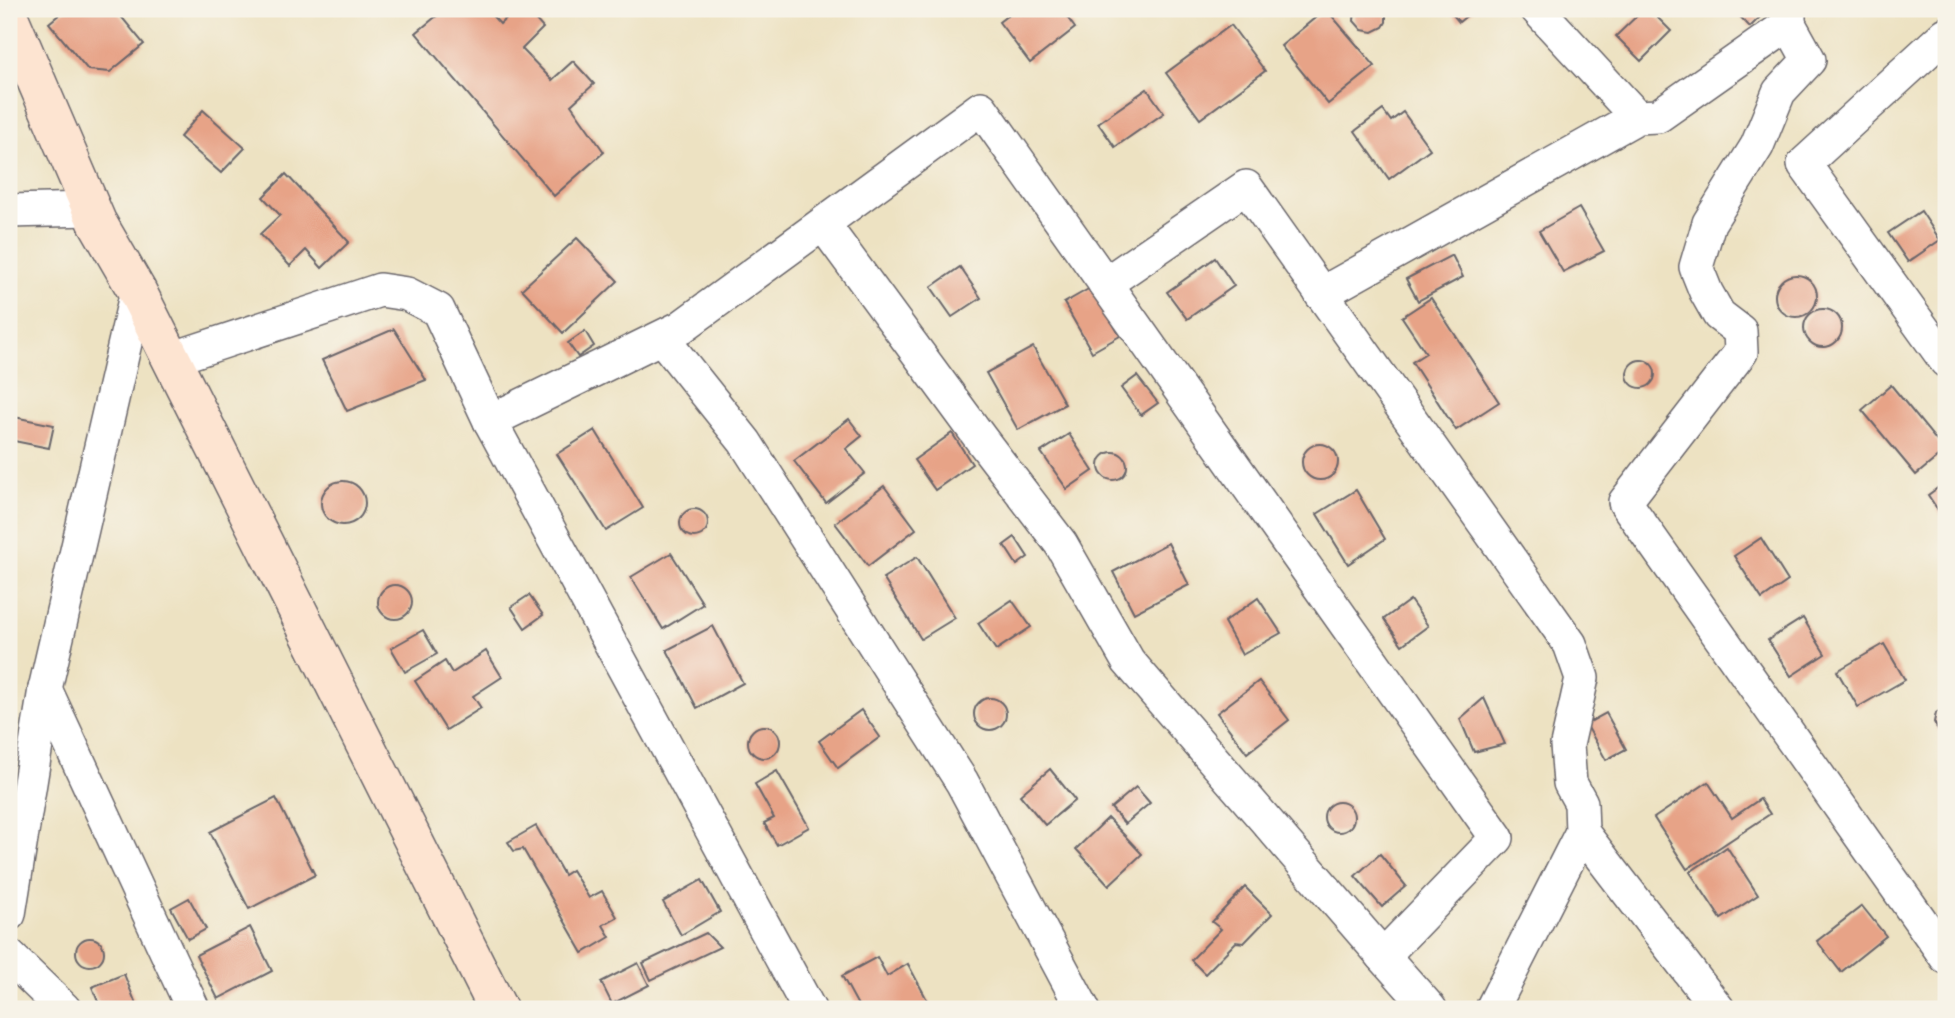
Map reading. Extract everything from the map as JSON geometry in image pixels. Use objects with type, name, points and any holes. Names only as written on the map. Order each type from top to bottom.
[{"type":"street","points":[[1537,9],[1637,117]]},
{"type":"street","points":[[1321,294],[1637,117],[1658,116],[1789,16],[1809,60],[1779,92],[1757,146],[1709,223],[1696,267],[1719,315],[1740,331],[1741,352],[1625,502],[1946,957]]},
{"type":"street","points":[[9,17],[91,209],[171,359],[498,1009]]},
{"type":"street","points":[[1946,34],[1804,164],[1946,361]]},
{"type":"street","points":[[490,421],[680,328],[981,108],[1497,838],[1382,956]]},
{"type":"street","points":[[1105,284],[1246,187],[1570,644],[1582,678],[1567,745],[1570,783],[1581,803],[1582,832],[1492,1009]]},
{"type":"street","points":[[9,211],[91,209]]},
{"type":"street","points":[[822,224],[1061,544],[1128,661],[1430,1009]]},
{"type":"street","points":[[171,359],[380,290],[407,295],[438,310],[490,421],[809,1009]]},
{"type":"street","points":[[9,914],[45,689],[136,291]]},
{"type":"street","points":[[662,338],[745,442],[962,782],[1083,1009]]},
{"type":"street","points":[[45,689],[193,1009]]},
{"type":"street","points":[[1582,832],[1718,1009]]},
{"type":"street","points":[[9,956],[64,1009]]},
{"type":"building","points":[[66,9],[115,9],[144,44],[110,72],[88,70],[49,23]]},
{"type":"building","points":[[445,9],[486,9],[500,24],[516,9],[526,9],[543,28],[522,49],[552,80],[573,61],[594,84],[571,105],[604,152],[554,196],[416,33]]},
{"type":"building","points":[[1016,9],[1061,9],[1075,28],[1030,63],[999,22]]},
{"type":"building","points":[[1326,9],[1375,66],[1328,104],[1281,46]]},
{"type":"building","points":[[1355,9],[1386,9],[1386,22],[1383,27],[1373,32],[1362,30],[1354,21]]},
{"type":"building","points":[[1448,9],[1475,9],[1459,22]]},
{"type":"building","points":[[1644,9],[1649,9],[1671,31],[1641,61],[1616,36]]},
{"type":"building","points":[[1733,9],[1768,9],[1750,27]]},
{"type":"building","points":[[1231,25],[1265,71],[1200,119],[1166,73]]},
{"type":"building","points":[[1147,89],[1164,113],[1115,147],[1098,123]]},
{"type":"building","points":[[203,110],[245,148],[221,173],[180,137]]},
{"type":"building","points":[[1383,110],[1391,121],[1403,112],[1430,149],[1389,179],[1355,131]]},
{"type":"building","points":[[286,174],[349,242],[322,268],[306,250],[290,266],[260,234],[280,215],[263,197]]},
{"type":"building","points":[[1579,208],[1604,251],[1563,272],[1539,231]]},
{"type":"building","points":[[1921,211],[1940,240],[1908,262],[1888,233]]},
{"type":"building","points":[[577,238],[618,281],[563,333],[522,289]]},
{"type":"building","points":[[1452,255],[1463,277],[1418,301],[1406,279]]},
{"type":"building","points":[[1215,258],[1234,286],[1187,319],[1167,292]]},
{"type":"building","points":[[960,267],[981,298],[952,317],[931,287]]},
{"type":"building","points":[[1796,275],[1811,281],[1817,296],[1811,311],[1796,317],[1781,311],[1775,296],[1781,281]]},
{"type":"building","points":[[1092,287],[1120,336],[1092,352],[1064,303]]},
{"type":"building","points":[[1431,298],[1499,402],[1456,430],[1412,362],[1426,353],[1402,317]]},
{"type":"building","points":[[1823,309],[1836,315],[1842,328],[1836,341],[1823,347],[1810,341],[1804,328],[1810,315]]},
{"type":"building","points":[[394,329],[426,380],[347,411],[322,360]]},
{"type":"building","points":[[585,331],[594,346],[578,357],[568,343]]},
{"type":"building","points":[[1033,347],[1065,404],[1018,430],[986,373]]},
{"type":"building","points":[[1641,360],[1651,364],[1655,374],[1651,384],[1641,388],[1631,384],[1627,374],[1631,364]]},
{"type":"building","points":[[1137,376],[1158,403],[1141,415],[1121,388]]},
{"type":"building","points":[[1891,385],[1945,451],[1916,475],[1862,410]]},
{"type":"building","points":[[9,416],[54,425],[49,448],[9,440]]},
{"type":"building","points":[[849,419],[862,436],[846,449],[865,473],[826,503],[794,461]]},
{"type":"building","points":[[595,430],[643,508],[606,531],[557,454]]},
{"type":"building","points":[[952,433],[972,464],[935,490],[914,460]]},
{"type":"building","points":[[1069,434],[1093,471],[1067,489],[1041,452]]},
{"type":"building","points":[[1320,444],[1333,449],[1338,462],[1333,475],[1320,480],[1307,475],[1302,462],[1307,449]]},
{"type":"building","points":[[1113,452],[1123,456],[1127,466],[1123,476],[1113,480],[1103,476],[1099,466],[1103,456]]},
{"type":"building","points":[[343,481],[352,482],[359,487],[364,494],[364,512],[359,519],[352,524],[343,525],[334,524],[327,519],[322,512],[321,503],[322,494],[327,487],[334,482]]},
{"type":"building","points":[[1946,482],[1946,522],[1928,495]]},
{"type":"building","points":[[884,486],[916,529],[868,566],[835,523]]},
{"type":"building","points":[[1356,490],[1385,539],[1348,564],[1317,514]]},
{"type":"building","points":[[694,509],[704,513],[708,523],[704,533],[694,537],[684,533],[680,523],[684,513]]},
{"type":"building","points":[[1015,537],[1028,557],[1017,565],[1004,545]]},
{"type":"building","points":[[1761,538],[1788,581],[1762,599],[1734,556]]},
{"type":"building","points":[[1168,543],[1189,585],[1134,613],[1113,572]]},
{"type":"building","points":[[671,553],[703,604],[663,629],[631,577]]},
{"type":"building","points":[[917,557],[955,618],[921,639],[883,578]]},
{"type":"building","points":[[395,585],[407,590],[412,602],[407,614],[395,619],[383,614],[378,602],[383,590]]},
{"type":"building","points":[[529,595],[543,615],[525,628],[511,607]]},
{"type":"building","points":[[1258,598],[1281,633],[1242,655],[1224,622]]},
{"type":"building","points":[[1012,600],[1031,627],[996,650],[978,623]]},
{"type":"building","points":[[1410,600],[1428,626],[1402,645],[1384,619]]},
{"type":"building","points":[[1803,618],[1825,654],[1791,676],[1768,640]]},
{"type":"building","points":[[713,626],[743,683],[697,708],[667,650]]},
{"type":"building","points":[[423,630],[437,654],[405,672],[391,648]]},
{"type":"building","points":[[1884,644],[1905,680],[1858,707],[1837,671]]},
{"type":"building","points":[[486,651],[502,677],[473,696],[481,708],[446,730],[415,681],[445,661],[452,673]]},
{"type":"building","points":[[1259,681],[1289,720],[1247,753],[1217,713]]},
{"type":"building","points":[[990,698],[1002,702],[1006,714],[1002,726],[990,730],[978,726],[974,714],[978,702]]},
{"type":"building","points":[[1484,698],[1505,744],[1474,752],[1460,719]]},
{"type":"building","points":[[1946,707],[1946,734],[1938,730],[1934,722],[1936,713]]},
{"type":"building","points":[[861,710],[880,737],[838,768],[819,741]]},
{"type":"building","points":[[1606,713],[1626,749],[1606,760],[1586,724]]},
{"type":"building","points":[[764,726],[776,730],[780,742],[776,754],[764,758],[752,754],[748,742],[752,730]]},
{"type":"building","points":[[1050,769],[1075,800],[1045,825],[1020,795]]},
{"type":"building","points":[[777,771],[809,827],[777,845],[764,823],[774,818],[755,784]]},
{"type":"building","points":[[1708,782],[1732,818],[1760,799],[1770,814],[1687,869],[1654,818]]},
{"type":"building","points":[[1136,787],[1150,803],[1125,824],[1111,808]]},
{"type":"building","points":[[276,798],[315,875],[249,909],[210,832]]},
{"type":"building","points":[[1339,802],[1350,806],[1354,817],[1350,828],[1339,832],[1328,828],[1324,817],[1328,806]]},
{"type":"building","points":[[1108,818],[1142,854],[1109,885],[1076,849]]},
{"type":"building","points":[[536,826],[564,875],[572,870],[589,898],[602,891],[617,917],[603,925],[610,937],[583,953],[523,849],[514,851],[508,842]]},
{"type":"building","points":[[1727,847],[1758,895],[1721,919],[1690,872]]},
{"type":"building","points":[[1380,854],[1406,886],[1382,907],[1355,876]]},
{"type":"building","points":[[702,880],[720,912],[681,935],[663,902]]},
{"type":"building","points":[[1245,887],[1272,914],[1244,943],[1236,942],[1205,974],[1191,960],[1221,929],[1212,922]]},
{"type":"building","points":[[189,898],[206,929],[188,939],[171,908]]},
{"type":"building","points":[[1862,906],[1886,936],[1841,972],[1817,941]]},
{"type":"building","points":[[250,927],[272,971],[218,999],[196,955]]},
{"type":"building","points":[[706,933],[720,947],[651,980],[643,963]]},
{"type":"building","points":[[90,938],[100,942],[104,952],[100,962],[90,966],[80,962],[76,952],[80,942]]},
{"type":"building","points":[[877,957],[887,976],[908,964],[932,1009],[860,1009],[842,976]]},
{"type":"building","points":[[638,963],[649,985],[612,1004],[601,982]]},
{"type":"building","points":[[124,974],[138,1009],[101,1009],[92,987]]}]
